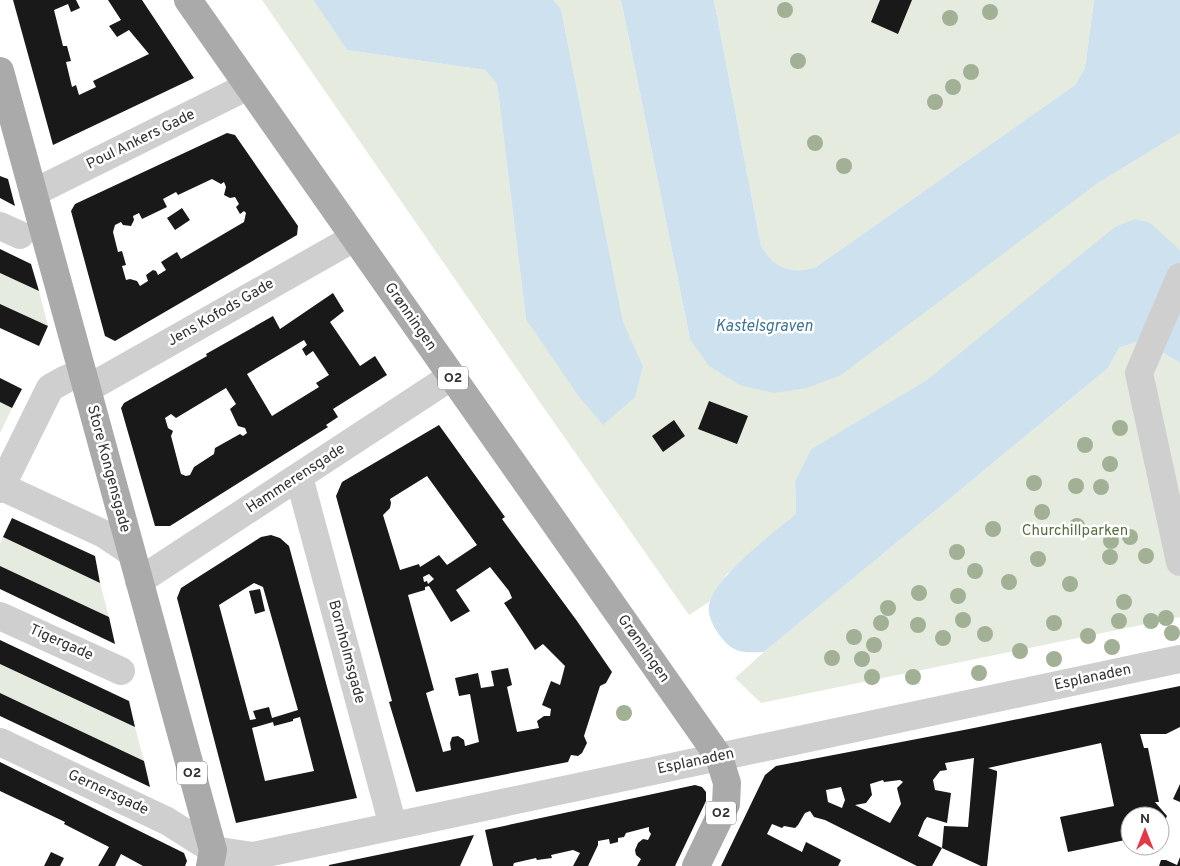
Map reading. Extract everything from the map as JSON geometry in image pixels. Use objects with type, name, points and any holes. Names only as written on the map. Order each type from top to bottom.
[{"type":"main road","name":"Grønningen","points":[[188,0],[719,757]]},
{"type":"main road","name":"Store Kongensgade","points":[[0,71],[4,98],[33,193],[139,581],[211,858]]},
{"type":"main road","name":"O2","points":[[696,866],[726,804],[727,783],[719,757]]},
{"type":"street","name":"Poul Ankers Gade","points":[[33,193],[248,86]]},
{"type":"street","name":"Jens Kofods Gade","points":[[0,487],[50,388],[66,379],[84,381],[354,238]]},
{"type":"street","points":[[1180,278],[1139,373],[1180,562]]},
{"type":"street","name":"Hammerensgade","points":[[139,581],[452,376]]},
{"type":"street","name":"Bornholmsgade","points":[[299,477],[393,826]]},
{"type":"street","points":[[0,487],[104,534],[131,552]]},
{"type":"street","name":"Tigergade","points":[[0,616],[121,671]]},
{"type":"street","name":"Esplanaden","points":[[211,858],[253,856],[1180,659]]},
{"type":"street","name":"Gernersgade","points":[[0,742],[167,821],[211,858]]},
{"type":"green space","points":[[262,0],[313,0],[347,50],[485,70],[497,84],[526,319],[643,366],[623,323],[561,9],[553,0],[621,0],[690,339],[1095,185],[1180,133],[1180,250],[1166,239],[811,449],[795,481],[796,514],[726,575],[709,602],[689,615]]},
{"type":"green space","points":[[714,0],[1094,0],[1085,68],[1075,85],[816,267],[791,270],[778,265],[766,254],[761,246]]},
{"type":"green space","points":[[0,273],[39,291],[48,326],[0,304]]},
{"type":"green space","name":"Churchillparken","points":[[1142,340],[1180,363],[1180,617],[761,703],[735,678],[1108,368],[1119,348]]},
{"type":"green space","points":[[0,402],[12,408],[0,433]]},
{"type":"green space","points":[[3,537],[100,583],[109,617],[0,566],[0,544]]},
{"type":"green space","points":[[0,664],[135,727],[144,761],[0,693]]},
{"type":"water","points":[[313,0],[553,0],[561,9],[623,322],[643,366],[635,397],[603,425],[577,394],[526,319],[497,84],[485,70],[347,50]]},
{"type":"water","name":"Kastelsgraven","points":[[621,0],[714,0],[761,246],[766,254],[778,265],[791,270],[816,267],[1075,85],[1085,68],[1094,0],[1180,0],[1180,133],[1095,185],[841,375],[807,388],[774,393],[740,385],[709,366],[690,339]]},
{"type":"water","points":[[1135,219],[1150,223],[1180,250],[1180,363],[1142,340],[1119,348],[1108,368],[764,652],[743,652],[728,645],[712,622],[709,613],[710,601],[724,578],[735,566],[796,514],[795,481],[811,449],[927,380],[1115,227]]},
{"type":"building","points":[[13,0],[76,0],[80,8],[71,12],[68,4],[54,10],[63,46],[67,46],[71,61],[66,62],[72,87],[76,85],[79,95],[96,87],[93,81],[149,54],[129,30],[117,37],[109,26],[121,20],[108,0],[142,0],[194,78],[53,145]]},
{"type":"building","points":[[880,0],[912,0],[898,34],[871,22]]},
{"type":"building","points":[[227,133],[235,135],[298,226],[297,235],[115,341],[105,336],[71,211],[75,204]],"holes":[[[212,179],[221,184],[224,182],[226,187],[224,195],[230,198],[235,197],[239,204],[236,207],[240,214],[244,211],[246,213],[244,222],[181,259],[177,252],[161,262],[166,270],[158,275],[153,270],[146,275],[148,281],[140,286],[137,281],[126,280],[122,266],[126,265],[122,251],[118,252],[113,232],[115,225],[121,222],[123,225],[131,226],[134,220],[133,216],[139,213],[142,219],[167,207],[163,199],[176,192],[178,195]]]},
{"type":"building","points":[[0,176],[8,179],[15,206],[0,198]]},
{"type":"building","points":[[182,208],[190,220],[175,230],[167,218]]},
{"type":"building","points":[[0,249],[31,264],[39,291],[0,273]]},
{"type":"building","points":[[333,293],[344,311],[330,322],[360,366],[375,356],[387,375],[333,409],[338,417],[326,425],[328,427],[170,526],[155,526],[121,408],[124,403],[273,316],[280,329]],"holes":[[[304,340],[307,345],[302,349],[306,356],[313,351],[329,375],[316,383],[319,387],[272,416],[247,374]],[[226,388],[236,404],[230,409],[238,426],[245,428],[247,433],[243,436],[240,434],[215,448],[214,454],[194,467],[190,475],[181,474],[171,436],[173,431],[168,428],[165,418],[171,414],[176,418]]]},
{"type":"building","points":[[0,304],[48,326],[39,346],[0,328]]},
{"type":"building","points":[[0,378],[22,389],[12,408],[0,402]]},
{"type":"building","points":[[709,401],[748,416],[737,444],[698,429]]},
{"type":"building","points":[[674,420],[685,436],[663,452],[652,436]]},
{"type":"building","points":[[439,425],[505,517],[502,519],[612,672],[606,683],[600,686],[584,736],[587,743],[582,753],[578,756],[571,755],[568,762],[416,792],[389,702],[392,701],[336,496],[342,482]],"holes":[[[427,476],[477,545],[447,565],[439,555],[420,567],[419,564],[400,570],[383,515],[390,508],[390,499]],[[490,567],[509,591],[512,598],[504,603],[535,650],[543,644],[565,666],[560,685],[551,681],[542,705],[551,709],[550,716],[544,716],[537,721],[539,728],[517,732],[507,687],[512,685],[508,668],[491,671],[494,686],[481,688],[478,673],[455,678],[459,696],[470,694],[479,742],[465,746],[464,740],[458,736],[452,737],[450,743],[451,750],[443,752],[426,693],[434,690],[408,595],[425,590],[425,587],[429,586],[451,622],[470,611],[456,590]],[[429,574],[434,579],[428,584],[427,581],[424,582],[423,577]]]},
{"type":"building","points":[[12,518],[95,556],[100,583],[3,537]]},
{"type":"building","points":[[271,535],[280,538],[289,546],[357,798],[236,823],[177,598],[181,588],[261,537]],"holes":[[[254,583],[263,587],[298,710],[272,718],[269,707],[253,711],[256,719],[250,720],[219,605]],[[300,717],[314,771],[265,781],[252,728],[273,722],[274,726]]]},
{"type":"building","points":[[0,566],[109,617],[115,644],[0,589]]},
{"type":"building","points":[[260,589],[265,611],[255,614],[249,591]]},
{"type":"building","points":[[0,640],[129,701],[135,727],[0,664]]},
{"type":"building","points":[[1180,686],[1180,727],[1166,734],[1140,734],[1144,748],[1148,748],[1159,802],[1155,802],[1158,806],[1120,806],[1120,841],[1068,852],[1060,817],[1114,806],[1101,743],[988,768],[997,771],[997,775],[987,866],[981,866],[942,848],[932,866],[917,866],[825,820],[814,817],[810,811],[805,813],[795,828],[784,826],[782,828],[772,824],[767,834],[802,852],[806,842],[841,860],[838,866],[721,866],[765,775],[776,766]],"holes":[[[974,758],[968,827],[944,826],[942,848],[918,836],[927,817],[947,823],[951,793],[935,790],[933,780],[940,771],[947,770],[945,763]],[[883,780],[884,782],[900,780],[903,782],[897,788],[901,804],[890,823],[855,805],[866,803],[872,795],[870,784]],[[841,787],[845,800],[842,808],[828,802],[826,790]]]},
{"type":"building","points":[[0,693],[144,761],[150,787],[0,716]]},
{"type":"building","points":[[0,762],[184,853],[187,861],[185,866],[143,866],[121,854],[115,866],[98,866],[109,847],[64,824],[65,822],[0,791]]},
{"type":"building","points":[[1180,784],[1180,802],[1173,799]]},
{"type":"building","points":[[695,785],[702,787],[706,792],[706,801],[675,866],[637,866],[641,859],[636,855],[635,850],[638,843],[643,839],[648,840],[651,834],[649,827],[626,833],[624,837],[618,838],[618,842],[610,844],[609,839],[598,841],[588,866],[573,866],[580,853],[573,850],[551,855],[552,858],[537,860],[536,858],[514,863],[513,866],[493,866],[485,830]]},
{"type":"building","points":[[474,835],[460,866],[329,866],[329,865]]},
{"type":"building","points":[[51,852],[64,858],[60,866],[44,866]]},
{"type":"building","points":[[1180,857],[1180,866],[1159,866],[1161,860],[1177,865]]}]
